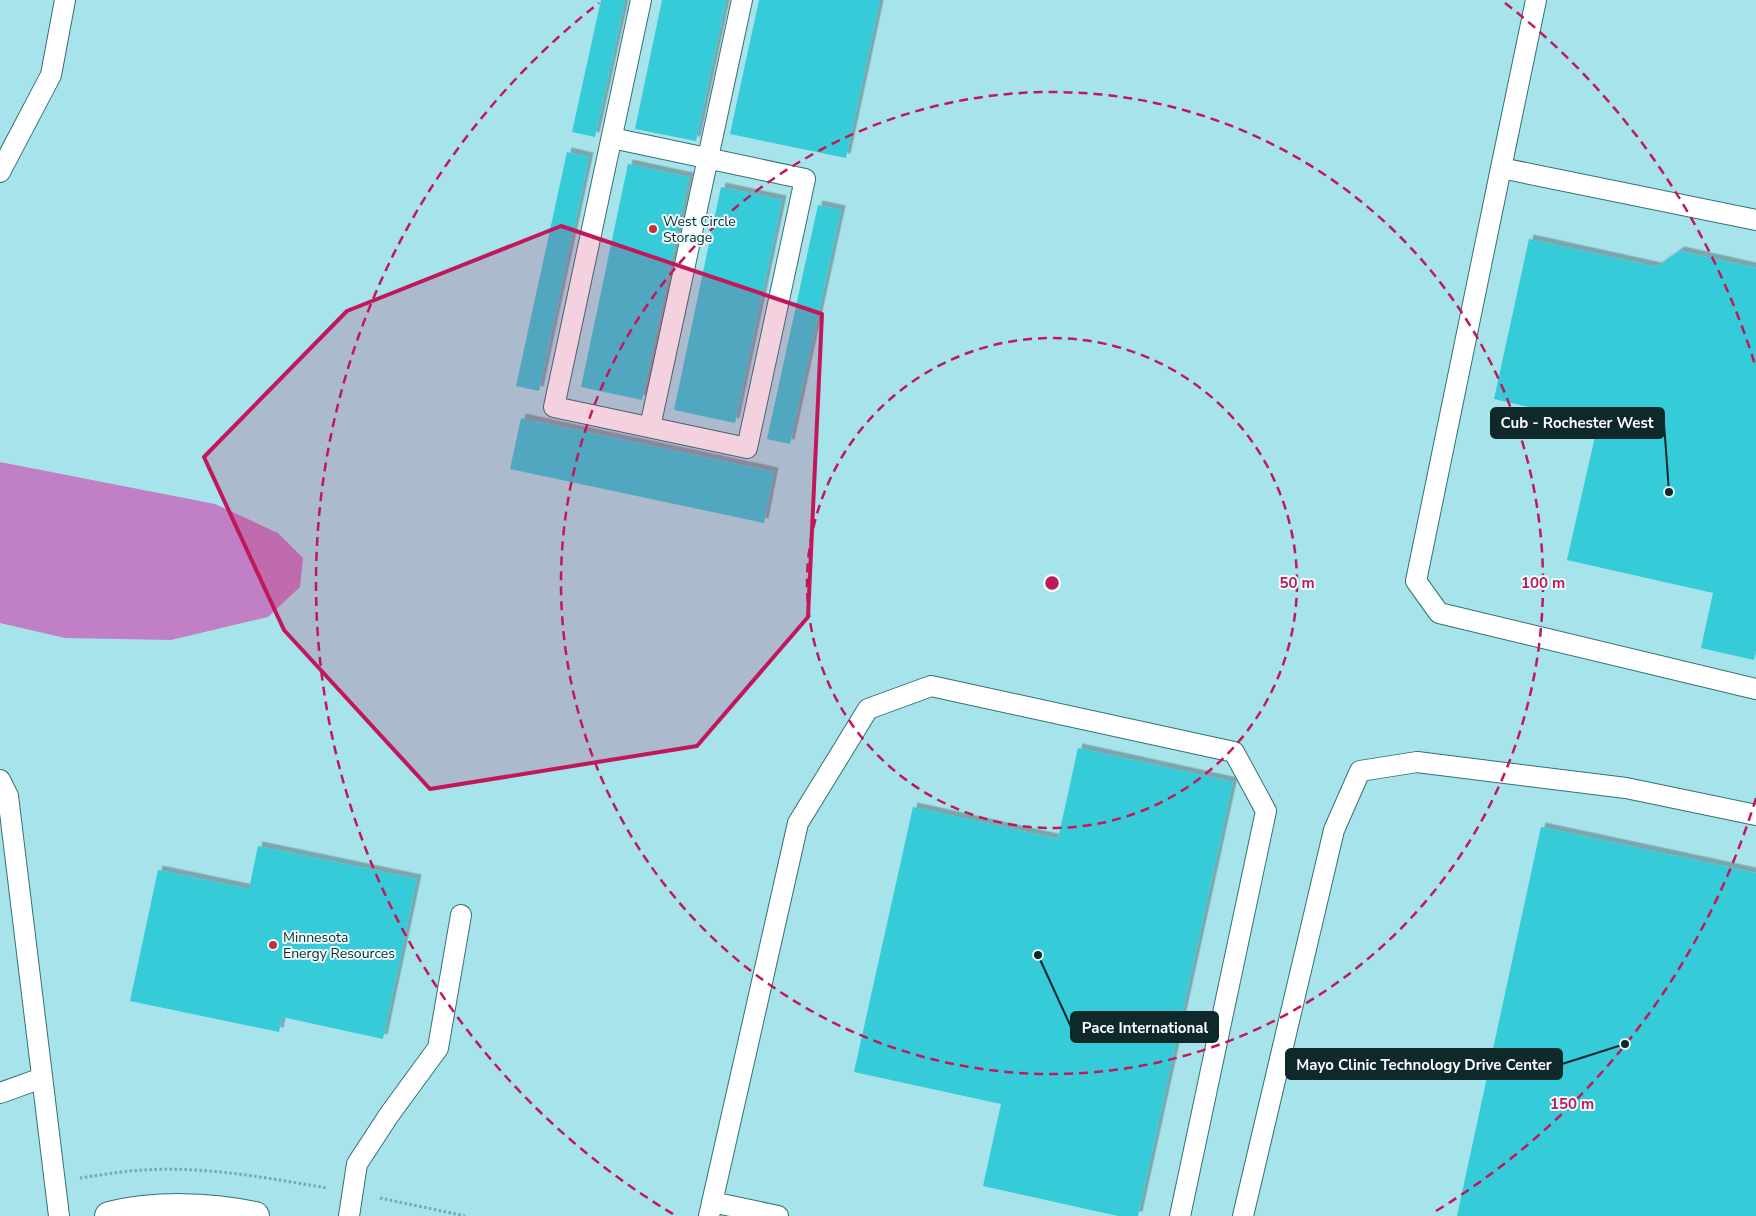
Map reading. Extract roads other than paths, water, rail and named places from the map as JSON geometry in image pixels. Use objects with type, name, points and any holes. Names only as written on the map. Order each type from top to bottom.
[{"type":"street","points":[[109,1216],[126,1212],[185,1208],[254,1216]]},
{"type":"lane","points":[[0,172],[51,75],[65,0]]},
{"type":"lane","points":[[612,138],[805,179],[747,448],[554,407],[641,0]]},
{"type":"lane","points":[[650,428],[742,0]]},
{"type":"lane","points":[[1536,0],[1416,581],[1438,613],[1756,689]]},
{"type":"lane","points":[[1501,168],[1756,220]]},
{"type":"lane","points":[[778,1216],[710,1209],[798,823],[868,709],[931,686],[1234,752],[1266,811],[1180,1216]]},
{"type":"lane","points":[[1243,1216],[1334,830],[1360,771],[1418,762],[1626,788],[1756,815]]},
{"type":"lane","points":[[0,780],[8,796],[59,1216]]},
{"type":"lane","points":[[349,1216],[357,1164],[389,1115],[438,1048],[461,915]]},
{"type":"lane","points":[[0,1093],[42,1078]]},
{"type":"place","name":"West Circle Storage","points":[[653,229]]},
{"type":"place","name":"Cub - Rochester West","points":[[1669,492]]},
{"type":"place","name":"Minnesota Energy Resources","points":[[273,945]]},
{"type":"place","name":"Pace International","points":[[1038,955]]},
{"type":"place","name":"Mayo Clinic Technology Drive Center","points":[[1625,1044]]}]
